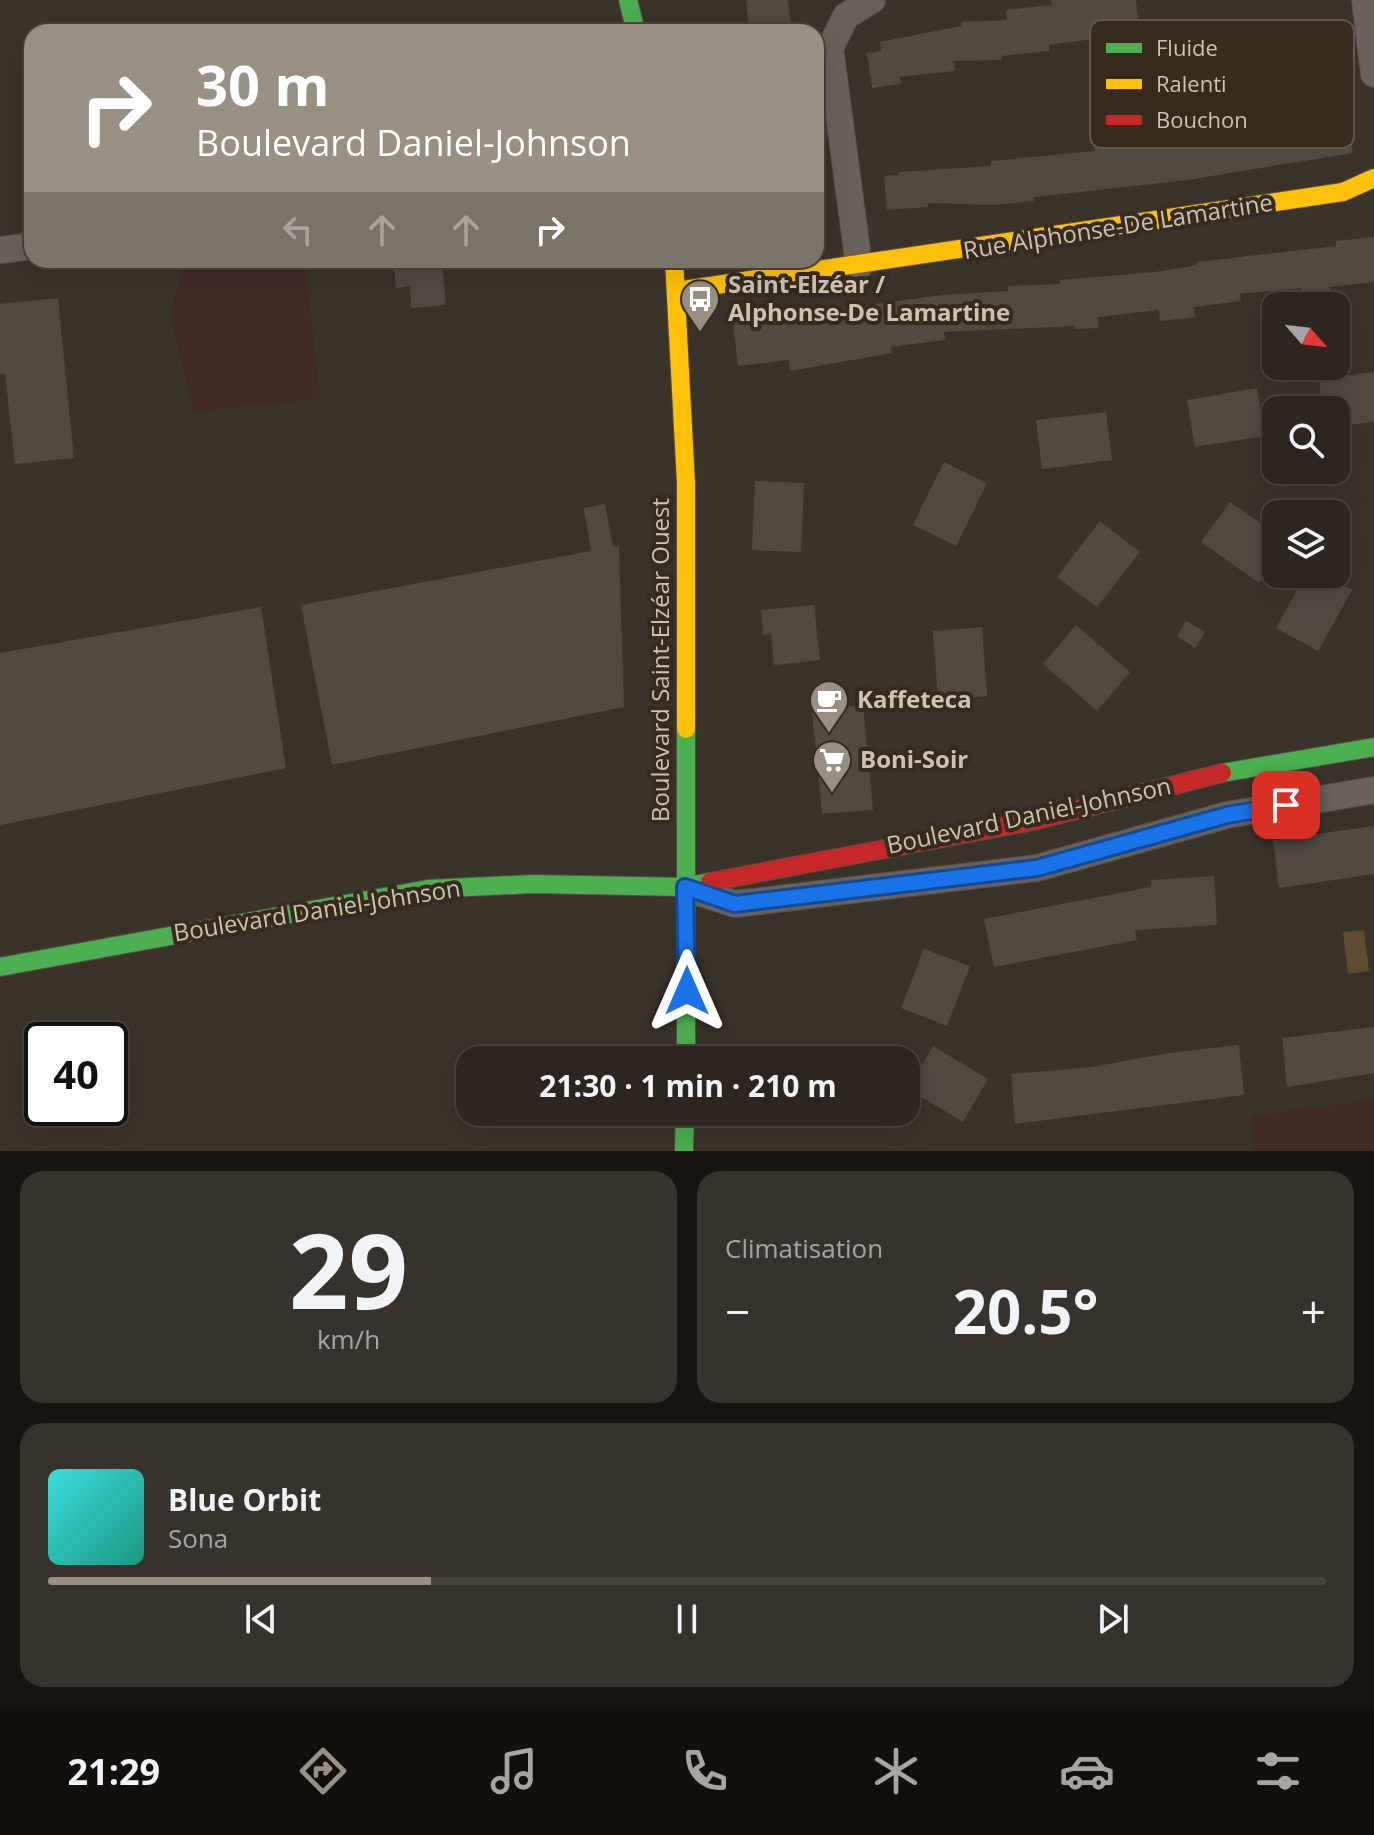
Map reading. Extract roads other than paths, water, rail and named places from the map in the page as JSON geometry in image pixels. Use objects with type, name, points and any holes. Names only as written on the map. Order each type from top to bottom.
[{"type":"street","points":[[628,0],[634,24]]},
{"type":"street","points":[[859,266],[830,48],[846,16],[872,0]]},
{"type":"street","points":[[1365,0],[1374,74]]},
{"type":"street","name":"Rue Alphonse-De Lamartine","points":[[676,291],[1343,192],[1369,183],[1374,178]]},
{"type":"street","points":[[0,250],[24,247]]},
{"type":"street","name":"Boulevard Saint-Elzéar Ouest","points":[[675,268],[686,483],[686,1046]]},
{"type":"street","name":"Boulevard Daniel-Johnson","points":[[0,967],[428,889],[533,884],[685,887],[1033,821],[1218,774],[1374,747]]},
{"type":"street","name":"Boulevard Daniel-Johnson","points":[[685,887],[735,904],[1037,868],[1227,815],[1374,790]]},
{"type":"street","points":[[684,1151],[685,1126]]},
{"type":"place","name":"Saint-Elzéar / Alphonse-De Lamartine","points":[[700,333]]},
{"type":"place","name":"Kaffeteca","points":[[829,734]]},
{"type":"place","name":"Boni-Soir","points":[[832,794]]}]
